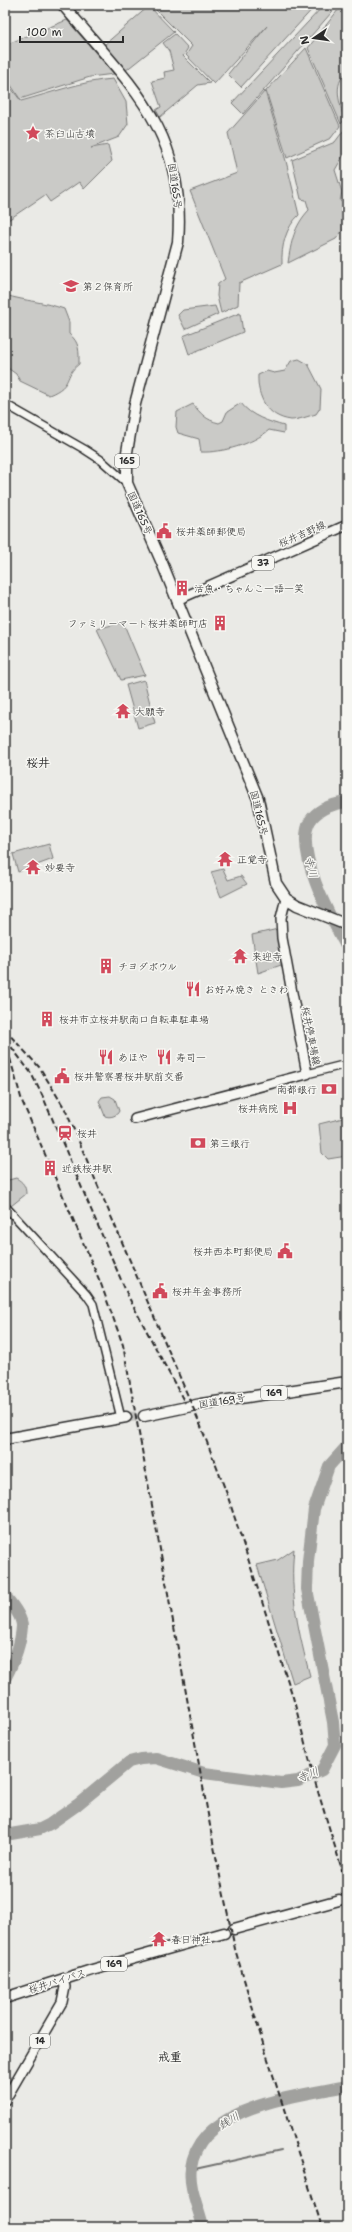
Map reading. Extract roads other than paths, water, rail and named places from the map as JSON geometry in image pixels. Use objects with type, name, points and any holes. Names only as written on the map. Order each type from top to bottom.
[{"type":"highway","name":"国道165号","points":[[63,5],[136,92],[153,115],[168,150],[177,191],[179,221],[178,242],[135,404],[127,452],[127,484],[177,600],[258,798],[273,874],[280,891],[286,898]]},
{"type":"highway","points":[[286,898],[313,912],[344,924]]},
{"type":"highway","name":"国道169号","points":[[144,1416],[201,1404],[347,1382]]},
{"type":"highway","points":[[5,1439],[123,1417]]},
{"type":"highway","points":[[234,1929],[339,1900]]},
{"type":"highway","name":"桜井バイパス","points":[[5,1998],[63,1979],[224,1933]]},
{"type":"main road","name":"桜井吉野線","points":[[177,600],[347,525]]},
{"type":"main road","name":"桜井停車場線","points":[[135,1118],[307,1074],[282,938],[281,918],[286,898]]},
{"type":"main road","name":"14","points":[[5,2100],[62,2002],[65,1987],[63,1979]]},
{"type":"street","points":[[5,404],[101,460],[127,484]]},
{"type":"street","points":[[307,1074],[347,1064]]},
{"type":"street","points":[[5,1206],[86,1294],[93,1304],[98,1317],[123,1417]]},
{"type":"waterway","name":"寺川","points":[[347,802],[331,805],[317,813],[310,821],[306,834],[307,850],[317,886],[347,948]]},
{"type":"waterway","name":"寺川","points":[[5,1835],[40,1829],[50,1824],[77,1805],[129,1762],[141,1759],[156,1758],[204,1773],[281,1783],[298,1781],[322,1770],[335,1745],[333,1722],[307,1589],[308,1561],[314,1509],[329,1466],[347,1446]]},
{"type":"waterway","points":[[5,1596],[13,1606],[22,1622],[20,1639],[16,1653],[5,1679]]},
{"type":"waterway","name":"銭川","points":[[203,2227],[192,2190],[190,2175],[198,2147],[212,2130],[231,2117],[278,2100],[347,2086]]},
{"type":"waterway","points":[[195,2169],[281,2150]]},
{"type":"tunnel","points":[[126,1417],[144,1416]]},
{"type":"railway","points":[[5,1030],[40,1068],[65,1109],[200,1424],[227,1494],[293,1697],[316,1785],[347,1886]]},
{"type":"railway","points":[[6,1040],[31,1073],[43,1097],[128,1296],[185,1403]]},
{"type":"railway","points":[[5,1041],[22,1101],[101,1284],[123,1345],[213,1842],[235,1949],[265,2050],[322,2227]]},
{"type":"place","name":"茶臼山古墳","points":[[33,133]]},
{"type":"place","name":"第２保育所","points":[[71,286]]},
{"type":"place","name":"桜井薬師郵便局","points":[[164,531]]},
{"type":"place","name":"活魚・ちゃんこ一語一笑","points":[[182,588]]},
{"type":"place","name":"ファミリーマート桜井薬師町店","points":[[220,623]]},
{"type":"place","name":"大願寺","points":[[123,711]]},
{"type":"place","name":"正覚寺","points":[[225,859]]},
{"type":"place","name":"妙要寺","points":[[33,867]]},
{"type":"place","name":"来迎寺","points":[[240,956]]},
{"type":"place","name":"チヨダボウル","points":[[106,966]]},
{"type":"place","name":"お好み焼き ときわ","points":[[193,989]]},
{"type":"place","name":"桜井市立桜井駅南口自転車駐車場","points":[[47,1019]]},
{"type":"place","name":"あほや","points":[[106,1057]]},
{"type":"place","name":"寿司一","points":[[164,1057]]},
{"type":"place","name":"桜井警察署桜井駅前交番","points":[[62,1076]]},
{"type":"place","name":"南都銀行","points":[[329,1089]]},
{"type":"place","name":"桜井病院","points":[[290,1108]]},
{"type":"place","name":"桜井","points":[[65,1133]]},
{"type":"place","name":"第三銀行","points":[[198,1143]]},
{"type":"place","name":"近鉄桜井駅","points":[[50,1168]]},
{"type":"place","name":"桜井西本町郵便局","points":[[285,1251]]},
{"type":"place","name":"桜井年金事務所","points":[[160,1291]]},
{"type":"place","name":"春日神社","points":[[159,1939]]},
{"type":"district","name":"桜井","points":[[38,763]]},
{"type":"district","name":"戒重","points":[[170,2057]]}]
